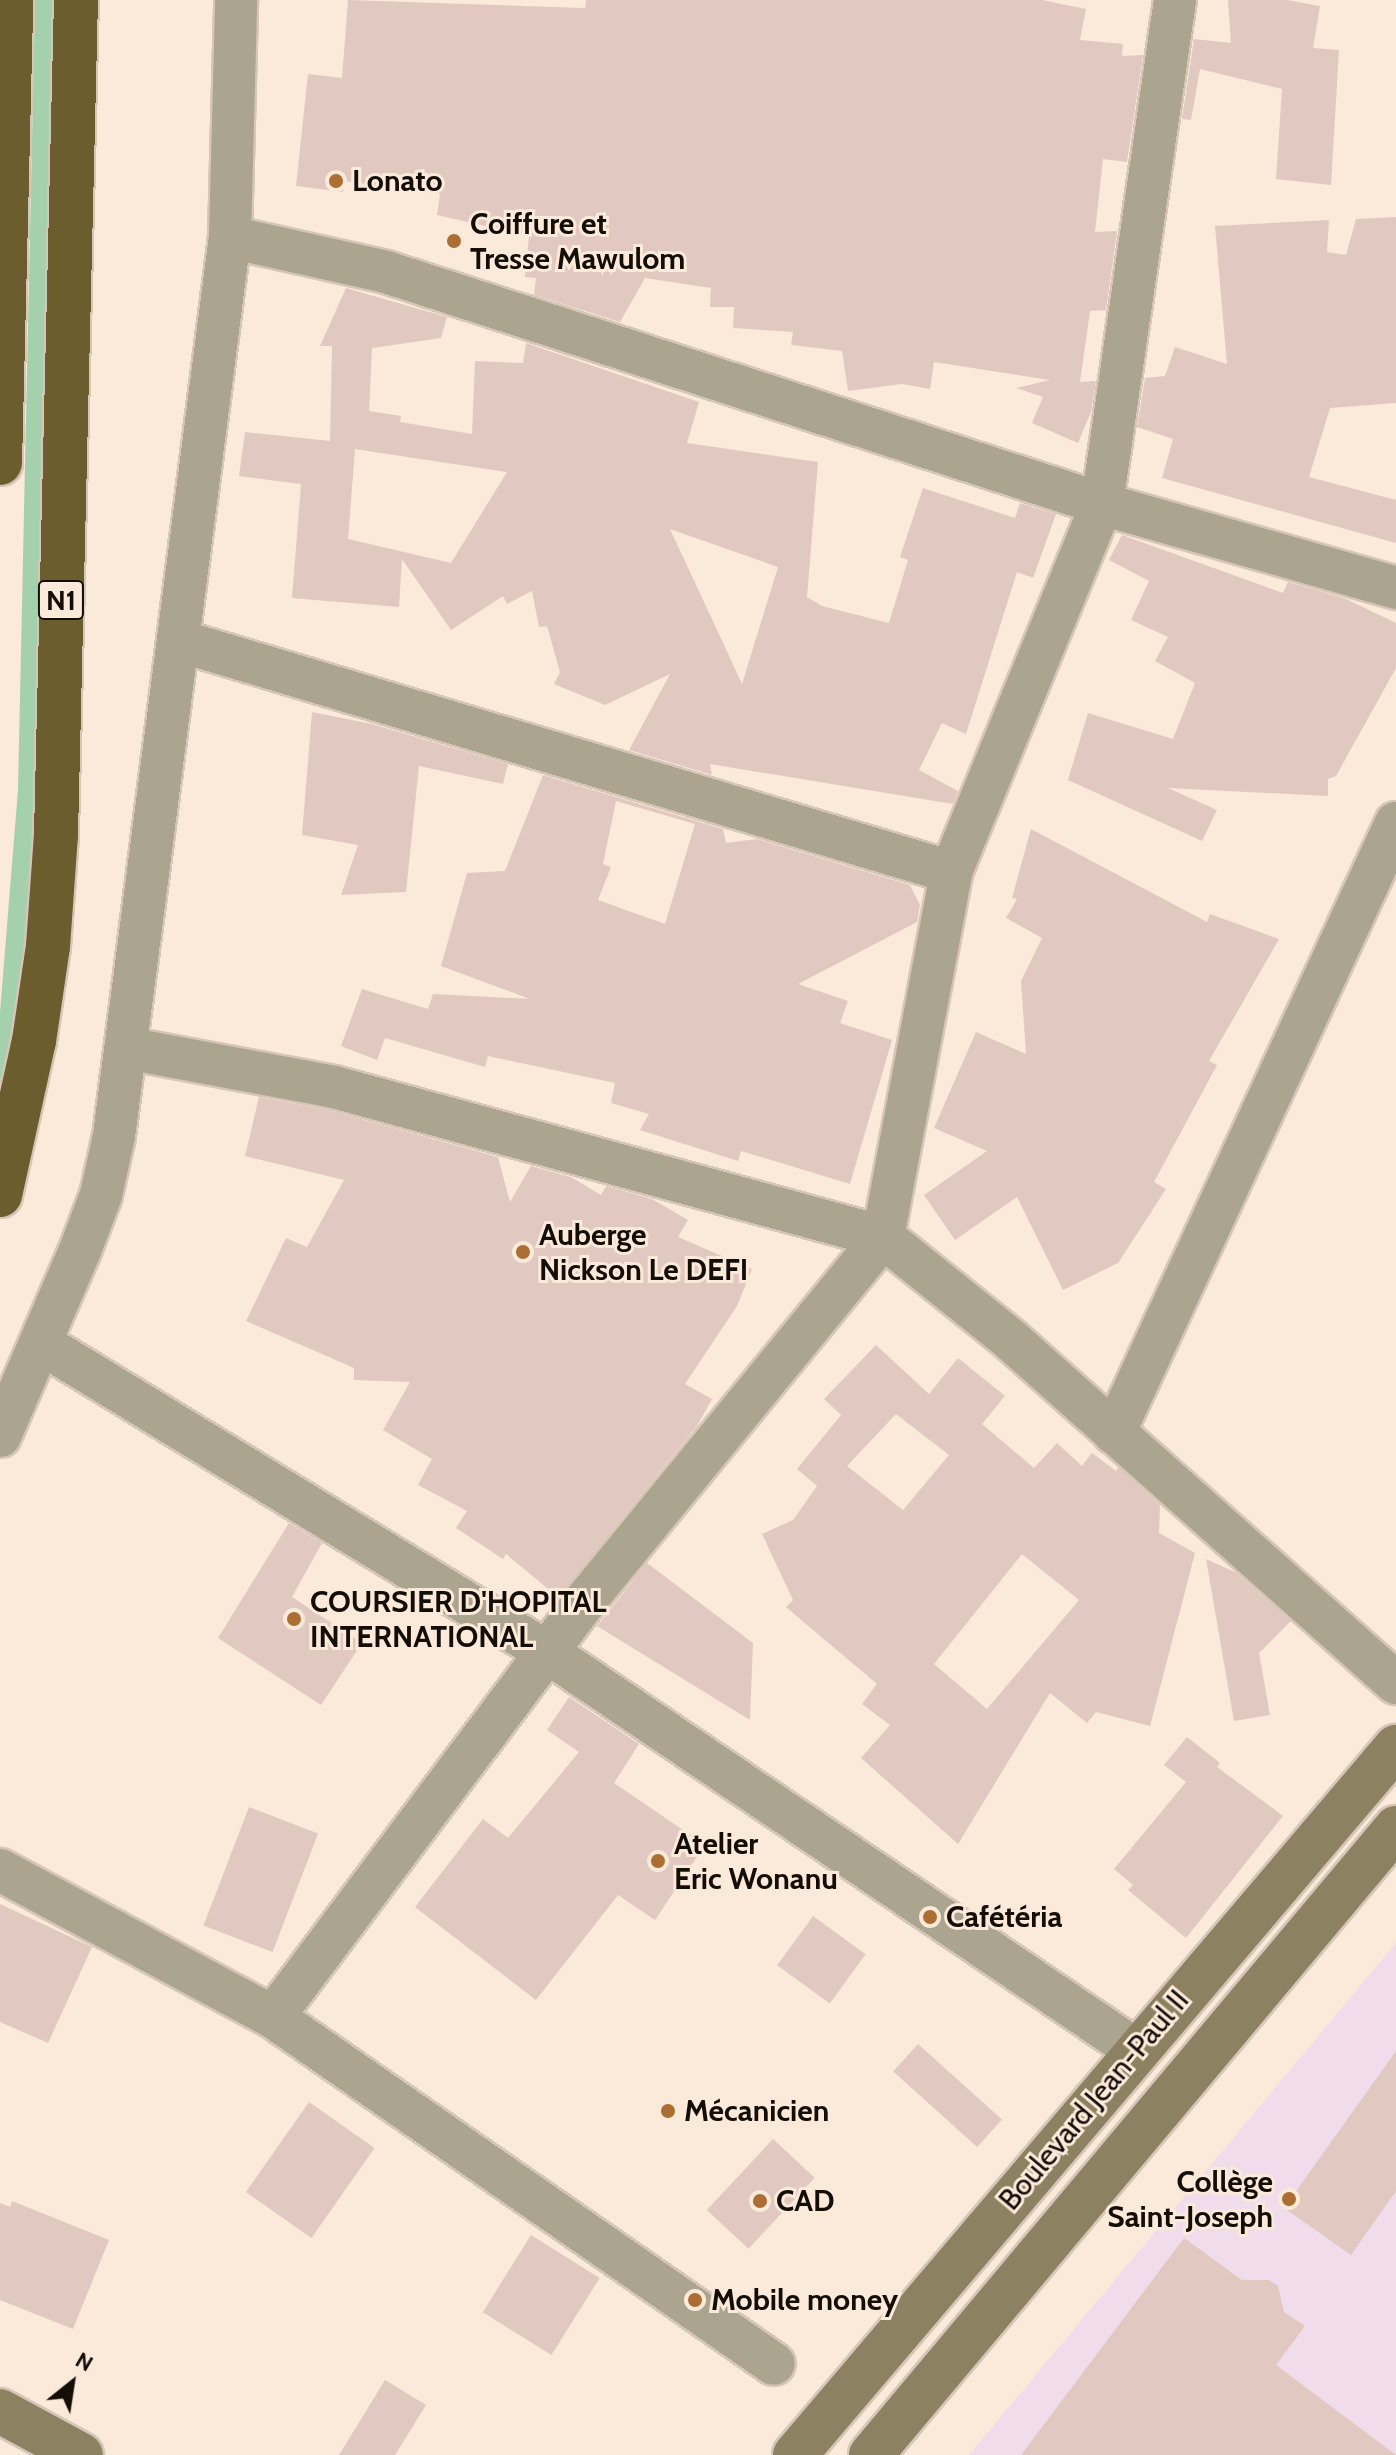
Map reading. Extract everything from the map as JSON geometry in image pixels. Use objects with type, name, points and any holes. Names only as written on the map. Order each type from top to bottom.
[{"type":"highway","points":[[0,463],[11,0]]},
{"type":"highway","name":"N1","points":[[0,1195],[34,1041],[54,867],[76,0]]},
{"type":"main road","name":"Boulevard Jean-Paul II","points":[[795,2455],[1396,1747]]},
{"type":"main road","name":"Boulevard Jean-Paul II","points":[[871,2455],[1396,1828]]},
{"type":"main road","points":[[0,2411],[81,2455]]},
{"type":"street","points":[[0,1436],[42,1344],[101,1195],[126,1048],[230,237],[236,0]]},
{"type":"street","points":[[273,2017],[550,1654],[586,1600],[883,1237],[951,872],[1102,504],[1175,0]]},
{"type":"street","points":[[230,237],[386,272],[1102,504],[1396,588]]},
{"type":"street","points":[[180,641],[951,872]]},
{"type":"street","points":[[1114,1433],[1396,823]]},
{"type":"street","points":[[126,1048],[334,1087],[883,1237],[1114,1433],[1396,1683]]},
{"type":"street","points":[[42,1344],[550,1654],[1136,2050]]},
{"type":"street","points":[[0,1870],[273,2017],[774,2364]]},
{"type":"shaded area","name":"Collège Saint-Joseph","points":[[1396,1943],[1396,2455],[969,2455]]},
{"type":"green space","points":[[35,0],[53,0],[34,884],[21,1007],[0,1110],[0,1012],[18,790]]},
{"type":"building","points":[[348,0],[585,8],[586,0],[1042,0],[1086,9],[1080,40],[1123,44],[1122,56],[1143,55],[1127,162],[1103,159],[1095,232],[1117,231],[1106,310],[1090,311],[1080,382],[1096,381],[1091,412],[1078,443],[1032,423],[1043,397],[1016,388],[1050,380],[934,362],[930,389],[902,384],[848,391],[842,351],[791,345],[793,332],[733,328],[734,307],[710,307],[711,288],[645,278],[620,322],[534,295],[536,278],[525,277],[529,236],[437,215],[440,194],[344,181],[343,192],[296,186],[308,74],[342,78]]},
{"type":"building","points":[[1228,0],[1287,0],[1320,6],[1313,48],[1339,50],[1331,185],[1276,179],[1282,89],[1200,69],[1191,120],[1182,119],[1194,39],[1231,43]]},
{"type":"building","points":[[1396,217],[1396,403],[1330,408],[1309,477],[1396,500],[1396,543],[1162,478],[1173,439],[1137,427],[1145,378],[1165,376],[1175,347],[1227,364],[1215,226],[1329,220],[1327,252],[1346,255],[1356,219]]},
{"type":"building","points":[[346,288],[447,317],[441,338],[372,348],[369,411],[401,416],[400,422],[472,434],[475,361],[523,363],[526,343],[699,402],[687,443],[818,462],[807,597],[822,606],[889,623],[908,560],[900,557],[923,488],[1015,518],[1020,503],[1056,514],[1033,578],[1017,572],[966,734],[942,723],[919,770],[958,791],[953,804],[710,764],[712,775],[629,750],[670,674],[605,705],[554,684],[560,672],[547,626],[539,627],[532,591],[507,604],[503,596],[451,630],[402,559],[399,607],[292,598],[301,484],[239,476],[245,432],[330,441],[332,346],[320,346]],"holes":[[[355,449],[427,460],[507,472],[451,563],[348,539]],[[670,529],[778,567],[742,684],[725,647]]]},
{"type":"building","points":[[1122,535],[1283,593],[1288,582],[1344,598],[1396,623],[1396,668],[1336,776],[1328,779],[1328,796],[1168,788],[1217,810],[1202,841],[1068,780],[1088,713],[1173,739],[1195,683],[1155,661],[1168,637],[1131,620],[1149,581],[1109,560]]},
{"type":"building","points":[[312,712],[372,724],[508,764],[503,784],[419,766],[406,892],[341,895],[358,845],[302,835]]},
{"type":"building","points":[[543,775],[723,829],[726,843],[757,839],[910,885],[920,905],[917,922],[798,984],[848,1001],[840,1023],[892,1040],[850,1184],[741,1151],[738,1161],[640,1130],[649,1114],[611,1103],[615,1083],[488,1056],[485,1067],[385,1038],[377,1060],[341,1046],[362,989],[428,1009],[433,994],[530,999],[441,966],[467,873],[505,871]],"holes":[[[616,801],[695,824],[665,924],[598,900],[611,867],[603,864]]]},
{"type":"building","points":[[1031,829],[1207,922],[1210,914],[1279,939],[1209,1061],[1217,1065],[1154,1182],[1166,1189],[1118,1263],[1063,1290],[1017,1197],[955,1240],[924,1195],[987,1151],[934,1128],[976,1032],[1026,1054],[1021,981],[1042,938],[1006,918],[1017,899],[1012,898]]},
{"type":"building","points":[[259,1097],[329,1110],[498,1157],[510,1202],[531,1166],[571,1177],[601,1195],[606,1186],[652,1199],[688,1220],[678,1237],[752,1269],[737,1306],[685,1384],[712,1399],[697,1426],[558,1597],[506,1554],[503,1559],[456,1528],[467,1511],[418,1485],[432,1459],[383,1430],[410,1382],[354,1380],[354,1368],[246,1321],[286,1238],[307,1247],[344,1180],[245,1156]]},
{"type":"building","points":[[876,1345],[929,1394],[958,1358],[1005,1396],[982,1424],[1034,1468],[1057,1443],[1082,1466],[1092,1453],[1116,1471],[1118,1467],[1160,1505],[1159,1533],[1195,1553],[1150,1726],[1096,1712],[1087,1723],[1050,1693],[958,1844],[861,1758],[890,1725],[862,1704],[877,1684],[786,1607],[793,1600],[762,1534],[793,1520],[817,1486],[797,1469],[841,1415],[824,1399]],"holes":[[[896,1414],[949,1455],[903,1510],[847,1466]],[[1022,1554],[1079,1600],[987,1709],[934,1664]]]},
{"type":"building","points":[[289,1523],[322,1543],[292,1597],[362,1643],[321,1705],[218,1638]]},
{"type":"building","points":[[1206,1559],[1235,1572],[1291,1621],[1259,1653],[1270,1715],[1234,1721]]},
{"type":"building","points":[[647,1563],[753,1643],[750,1720],[597,1626]]},
{"type":"building","points":[[569,1697],[639,1744],[614,1783],[705,1845],[655,1920],[618,1895],[536,2000],[415,1907],[483,1819],[508,1838],[579,1752],[547,1730]]},
{"type":"building","points":[[1187,1737],[1220,1763],[1217,1767],[1283,1816],[1186,1938],[1128,1890],[1133,1885],[1114,1869],[1186,1782],[1164,1765]]},
{"type":"building","points":[[249,1807],[318,1834],[273,1952],[203,1926]]},
{"type":"building","points":[[0,1904],[92,1947],[48,2043],[0,2022]]},
{"type":"building","points":[[813,1916],[866,1954],[830,2004],[777,1965]]},
{"type":"building","points":[[918,2044],[1002,2120],[977,2147],[893,2071]]},
{"type":"building","points":[[1396,2051],[1396,2191],[1351,2255],[1284,2208]]},
{"type":"building","points":[[309,2102],[375,2148],[311,2238],[246,2192]]},
{"type":"building","points":[[773,2139],[815,2178],[749,2249],[707,2210]]},
{"type":"building","points":[[12,2201],[109,2240],[73,2329],[0,2300],[0,2203],[10,2207]]},
{"type":"building","points":[[531,2235],[600,2278],[551,2355],[483,2312]]},
{"type":"building","points":[[1184,2238],[1242,2280],[1269,2280],[1278,2286],[1284,2312],[1305,2326],[1276,2365],[1396,2455],[1021,2455]]},
{"type":"building","points":[[385,2380],[426,2405],[395,2455],[339,2455]]},
{"type":"place","name":"Lonato","points":[[336,181]]},
{"type":"place","name":"Coiffure et Tresse Mawulom","points":[[454,241]]},
{"type":"place","name":"Auberge Nickson Le DEFI","points":[[523,1252]]},
{"type":"place","name":"COURSIER D'HOPITAL INTERNATIONAL","points":[[294,1619]]},
{"type":"place","name":"Atelier Eric Wonanu","points":[[658,1861]]},
{"type":"place","name":"Cafétéria","points":[[930,1917]]},
{"type":"place","name":"Mécanicien","points":[[668,2111]]},
{"type":"place","name":"Collège Saint-Joseph","points":[[1289,2199]]},
{"type":"place","name":"CAD","points":[[760,2201]]},
{"type":"place","name":"Mobile money","points":[[695,2300]]}]
